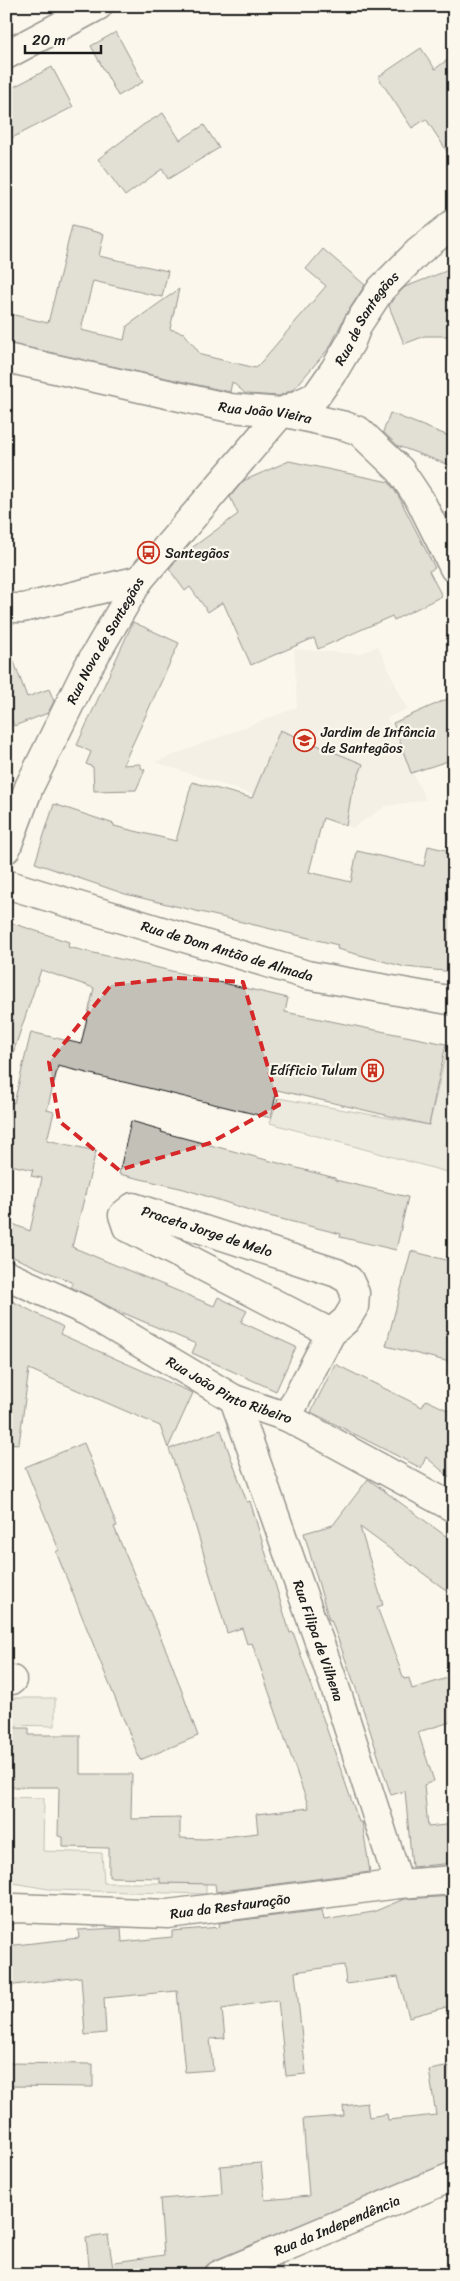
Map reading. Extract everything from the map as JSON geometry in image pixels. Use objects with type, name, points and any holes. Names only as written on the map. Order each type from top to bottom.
[{"type":"street","points":[[6,55],[98,6]]},
{"type":"street","name":"Rua de Santegãos","points":[[282,412],[316,396],[335,369],[351,342],[358,324],[381,289],[418,252],[454,223]]},
{"type":"street","name":"Rua João Vieira","points":[[6,358],[230,408],[282,412],[345,426],[359,431],[400,470],[420,500],[454,568]]},
{"type":"street","name":"Rua Nova de Santegãos","points":[[6,850],[29,787],[87,669],[138,580],[282,412]]},
{"type":"street","points":[[6,608],[23,608],[138,580]]},
{"type":"street","name":"Rua de Dom Antão de Almada","points":[[6,884],[307,974],[454,1001]]},
{"type":"street","name":"Praceta Jorge de Melo","points":[[287,1417],[331,1333],[346,1320],[354,1307],[355,1293],[349,1280],[337,1273],[133,1207],[123,1215],[123,1221],[127,1227],[331,1333]]},
{"type":"street","name":"Rua João Pinto Ribeiro","points":[[6,1275],[86,1311],[234,1400],[287,1417],[454,1508]]},
{"type":"street","name":"Rua Filipa de Vilhena","points":[[234,1400],[334,1684],[399,1884]]},
{"type":"street","name":"Rua da Restauração","points":[[9,1907],[168,1914],[399,1884],[454,1880]]},
{"type":"street","name":"Rua da Independência","points":[[219,2275],[454,2176]]},
{"type":"highlighted area","points":[[177,978],[243,982],[279,1105],[210,1143],[119,1170],[59,1121],[49,1062],[111,985]]},
{"type":"shaded area","name":"Jardim de Infância de Santegãos","points":[[378,646],[407,709],[387,718],[426,800],[386,806],[353,828],[155,762],[297,707],[294,649],[359,654]]},
{"type":"shaded area","points":[[449,1041],[454,1042],[454,1174],[270,1123],[278,1098],[429,1125]]},
{"type":"shaded area","points":[[6,1698],[55,1698],[55,1726],[6,1725]]},
{"type":"shaded area","points":[[6,1797],[44,1798],[43,1851],[102,1853],[104,1883],[206,1883],[206,1894],[54,1890],[13,1883],[6,1879]]},
{"type":"building","points":[[116,32],[143,82],[118,96],[91,46]]},
{"type":"building","points":[[421,48],[435,69],[454,55],[454,162],[426,119],[412,128],[378,77]]},
{"type":"building","points":[[52,67],[73,107],[6,141],[6,91]]},
{"type":"building","points":[[163,113],[180,140],[204,125],[219,148],[168,179],[162,169],[125,196],[98,159],[143,125]]},
{"type":"building","points":[[72,226],[104,234],[99,256],[168,271],[162,297],[93,281],[81,330],[124,340],[127,326],[179,289],[170,329],[184,333],[201,355],[256,368],[326,286],[306,269],[323,249],[365,285],[345,316],[330,347],[294,389],[279,396],[246,394],[232,382],[230,392],[6,343],[6,313],[48,323]]},
{"type":"building","points":[[454,268],[454,336],[425,336],[404,344],[389,306],[393,299],[405,287]]},
{"type":"building","points":[[390,413],[454,438],[454,467],[398,446],[383,432]]},
{"type":"building","points":[[289,461],[389,482],[399,497],[435,568],[429,571],[442,596],[394,620],[392,616],[318,649],[314,638],[251,665],[223,602],[208,612],[190,587],[185,591],[169,569],[178,558],[238,514],[230,497],[243,481]]},
{"type":"building","points":[[133,622],[179,643],[123,765],[141,764],[141,768],[145,770],[136,790],[94,791],[93,767],[86,764],[91,752],[77,745]]},
{"type":"building","points":[[9,648],[27,697],[49,689],[54,701],[48,713],[14,726],[6,704],[6,649]]},
{"type":"building","points":[[454,696],[454,759],[411,773],[393,723]]},
{"type":"building","points":[[280,730],[363,764],[351,796],[346,826],[323,818],[309,872],[351,882],[357,851],[424,866],[428,846],[454,852],[454,972],[405,967],[337,949],[338,945],[125,894],[35,863],[54,804],[114,824],[114,826],[176,841],[192,782],[252,798]]},
{"type":"building","points":[[6,921],[69,942],[68,947],[288,998],[285,1012],[446,1044],[429,1125],[277,1090],[271,1118],[58,1066],[47,1110],[54,1112],[47,1140],[96,1151],[72,1247],[214,1306],[218,1297],[247,1311],[241,1322],[296,1347],[276,1391],[192,1353],[196,1344],[114,1309],[71,1287],[73,1283],[6,1254],[6,1221],[30,1231],[42,1178],[31,1176],[33,1170],[6,1164],[6,1121],[11,1102],[14,1103],[31,1032],[81,1044],[94,988],[41,970],[10,1062],[6,1062]]},
{"type":"building","points":[[131,1121],[162,1130],[161,1132],[335,1178],[335,1180],[408,1197],[396,1250],[340,1237],[341,1234],[265,1215],[184,1189],[119,1174]]},
{"type":"building","points":[[411,1251],[454,1262],[454,1280],[446,1307],[454,1308],[454,1363],[386,1346]]},
{"type":"building","points":[[12,1301],[63,1327],[60,1334],[193,1393],[168,1448],[160,1426],[29,1369],[19,1444],[6,1443],[6,1312]]},
{"type":"building","points":[[335,1364],[422,1407],[426,1400],[454,1413],[454,1481],[426,1457],[421,1468],[311,1412]]},
{"type":"building","points":[[221,1430],[247,1502],[250,1501],[290,1633],[293,1632],[359,1822],[362,1822],[370,1872],[216,1892],[215,1884],[160,1883],[160,1878],[109,1877],[109,1848],[63,1847],[63,1837],[58,1836],[59,1787],[6,1787],[6,1728],[29,1728],[29,1735],[80,1735],[80,1774],[132,1774],[131,1819],[180,1818],[180,1838],[205,1839],[258,1833],[256,1814],[309,1808],[252,1643],[247,1644],[242,1628],[227,1633],[189,1504],[169,1449]]},
{"type":"building","points":[[84,1443],[117,1526],[114,1527],[172,1664],[198,1736],[140,1760],[56,1552],[59,1550],[25,1467]]},
{"type":"building","points":[[368,1479],[454,1542],[454,1596],[360,1527],[383,1605],[377,1607],[404,1679],[409,1678],[412,1689],[454,1676],[454,1721],[418,1732],[434,1781],[424,1785],[428,1827],[454,1824],[454,1863],[412,1867],[405,1791],[391,1795],[358,1694],[331,1620],[329,1620],[304,1533],[333,1525]]},
{"type":"building","points":[[454,1896],[454,2005],[409,2017],[398,1977],[346,1984],[344,1965],[295,1972],[306,2074],[286,2076],[278,2000],[222,2009],[225,2038],[210,2039],[213,2070],[185,2072],[177,1991],[104,1998],[106,2033],[85,2035],[81,1977],[6,1986],[6,1946],[79,1938],[78,1930],[121,1928],[122,1942],[172,1937],[172,1931],[220,1927],[219,1923],[322,1910],[324,1920],[373,1912],[404,1899]]},
{"type":"building","points":[[6,2063],[93,2064],[93,2087],[6,2086]]},
{"type":"building","points":[[450,2066],[454,2089],[454,2161],[213,2261],[206,2266],[204,2275],[116,2275],[115,2262],[164,2255],[160,2199],[222,2194],[220,2166],[261,2163],[265,2200],[309,2196],[303,2119],[344,2116],[343,2106],[367,2103],[369,2117],[387,2114],[388,2120],[436,2115],[429,2070]]},
{"type":"building","points":[[108,2235],[114,2275],[90,2275],[86,2238]]},
{"type":"building","points":[[282,2265],[283,2275],[260,2275]]},
{"type":"place","name":"Santegãos","points":[[149,553]]},
{"type":"place","name":"Jardim de Infância de Santegãos","points":[[305,740]]},
{"type":"place","name":"Edíficio Tulum","points":[[373,1070]]}]
